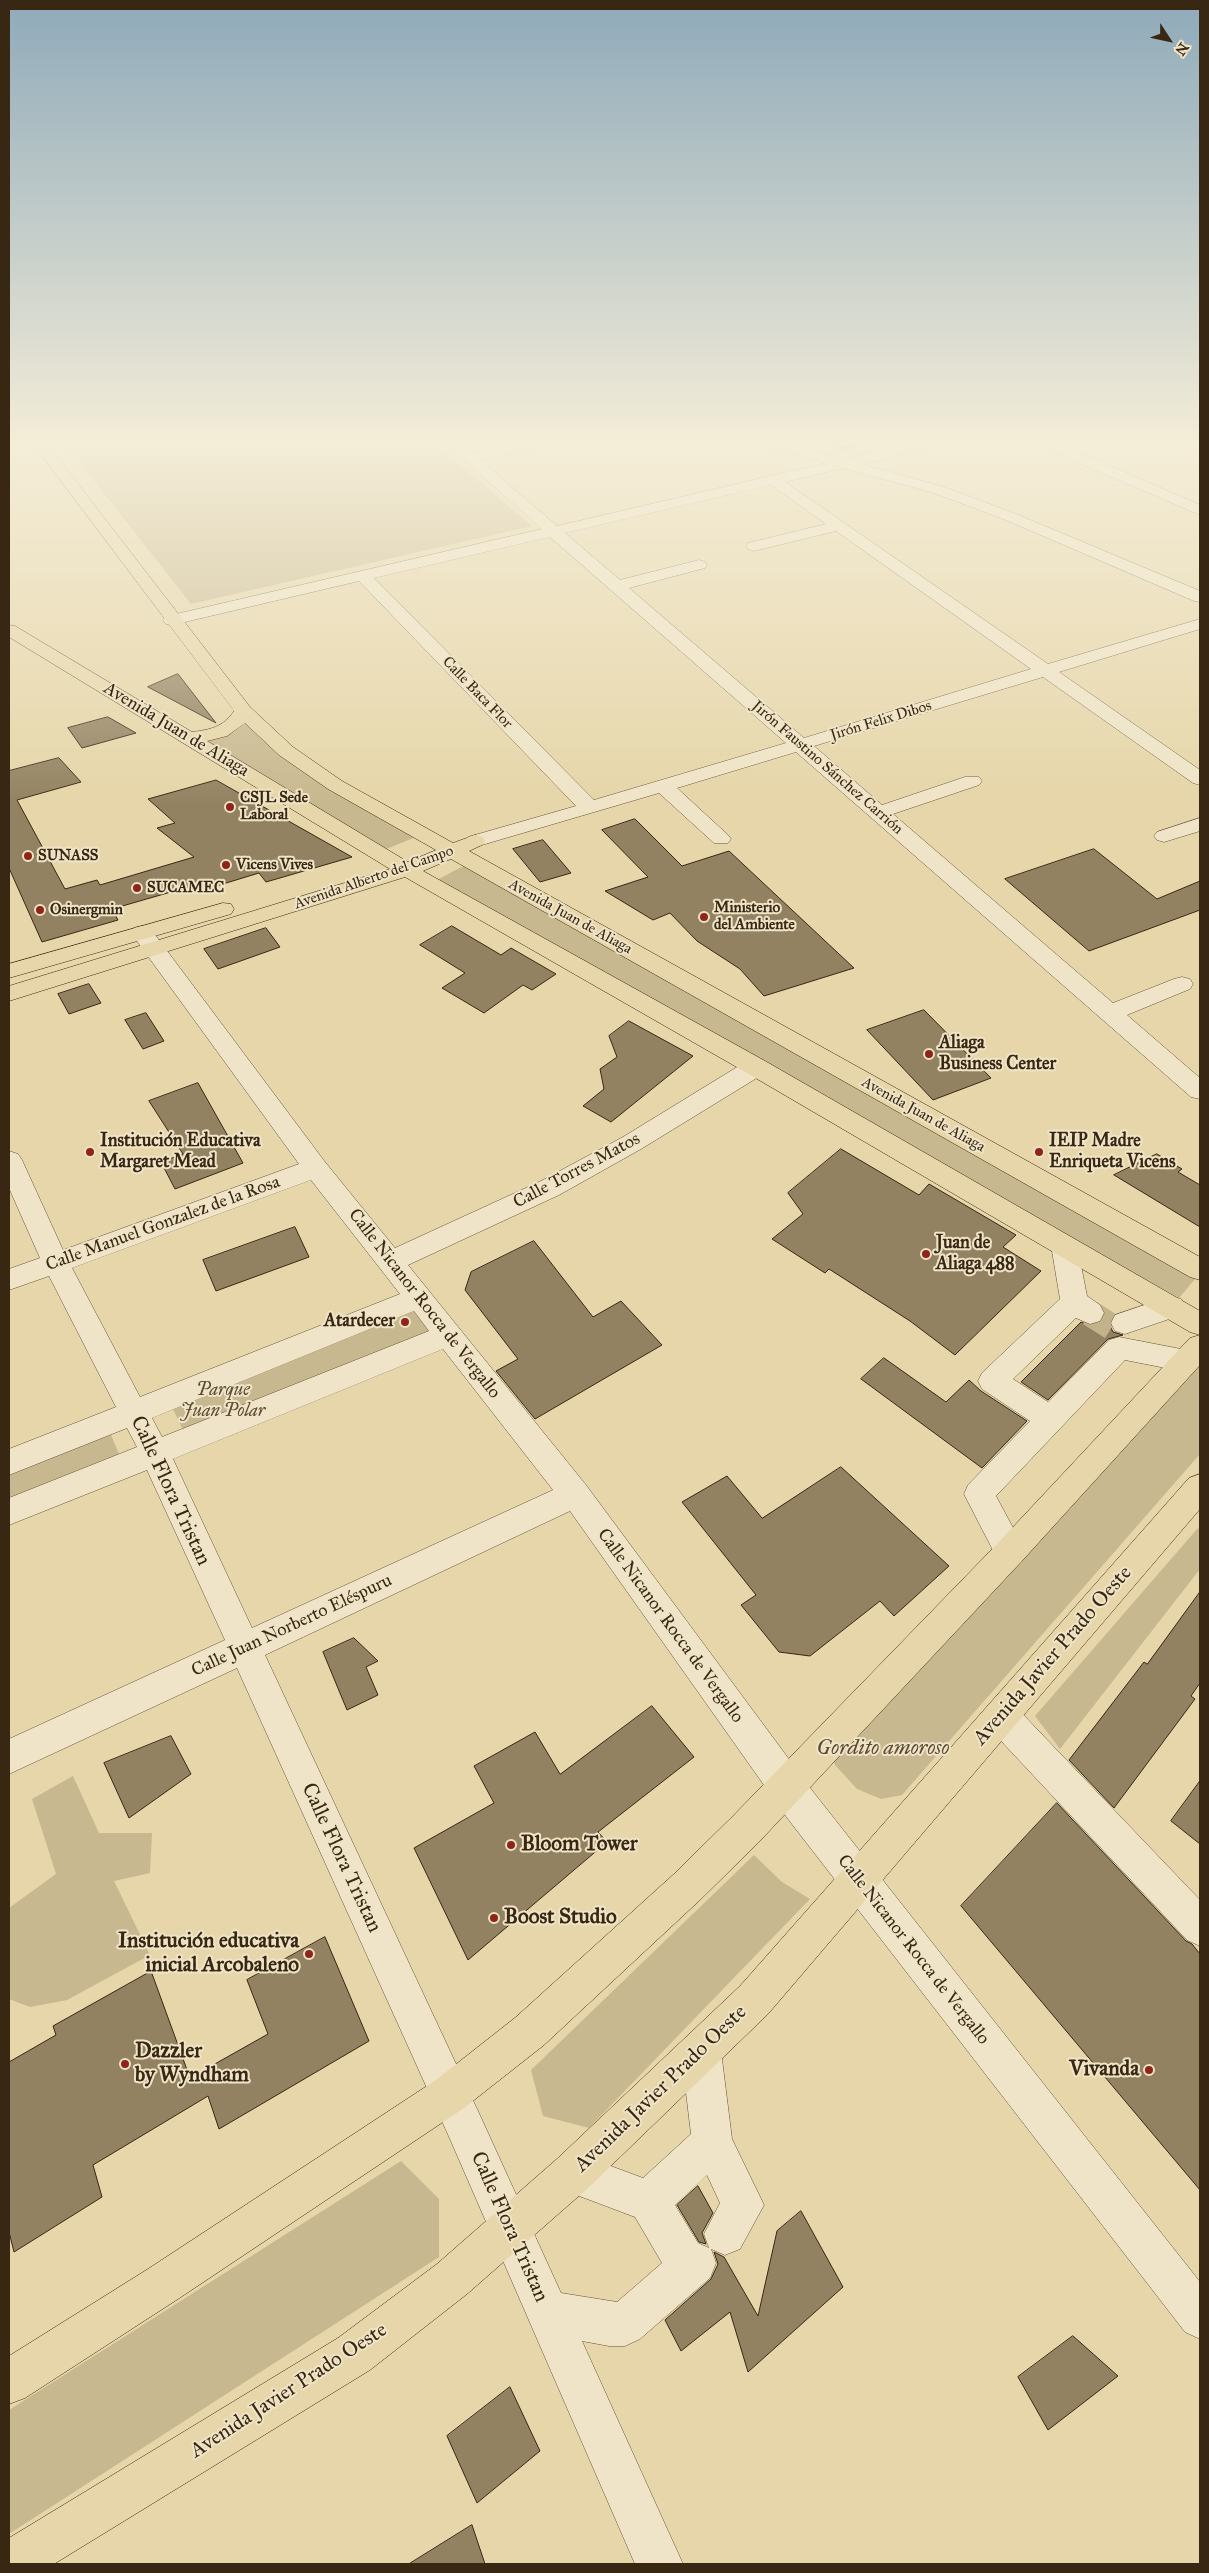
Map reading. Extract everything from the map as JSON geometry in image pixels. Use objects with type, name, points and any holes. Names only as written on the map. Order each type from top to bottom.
[{"type":"main road","name":"Avenida Juan de Aliaga","points":[[131,565],[243,712],[264,732],[336,785],[1200,1270]]},
{"type":"main road","name":"Avenida Juan de Aliaga","points":[[9,630],[453,896],[756,1067],[1200,1324]]},
{"type":"main road","points":[[190,738],[218,734],[238,722],[243,712]]},
{"type":"main road","points":[[215,753],[217,746],[224,740],[234,736],[264,732]]},
{"type":"main road","name":"Avenida Alberto del Campo","points":[[9,994],[149,941],[400,865],[446,847],[475,841]]},
{"type":"main road","points":[[453,896],[448,888],[451,879],[468,871],[490,873]]},
{"type":"main road","name":"Avenida Alberto del Campo","points":[[9,971],[149,941]]},
{"type":"main road","points":[[9,2382],[163,2284],[450,2094],[530,2031],[624,1946],[726,1848],[1010,1552],[1193,1353]]},
{"type":"main road","name":"Avenida Javier Prado Oeste","points":[[10,2564],[354,2354],[452,2279],[573,2173],[760,1993],[1200,1488]]},
{"type":"street","points":[[172,620],[409,565]]},
{"type":"street","name":"Jirón Faustino Sánchez Carrión","points":[[593,565],[1200,1091]]},
{"type":"street","points":[[617,586],[699,565]]},
{"type":"street","points":[[894,565],[1200,779]]},
{"type":"street","points":[[1125,565],[1200,597]]},
{"type":"street","name":"Calle Baca Flor","points":[[363,576],[590,808]]},
{"type":"street","name":"Jirón Felix Dibos","points":[[475,841],[1046,672],[1200,624]]},
{"type":"street","points":[[879,812],[972,781]]},
{"type":"street","points":[[663,786],[721,839]]},
{"type":"street","points":[[1164,836],[1200,824]]},
{"type":"street","name":"Calle Nicanor Rocca de Vergallo","points":[[149,941],[316,1168],[575,1494],[786,1786],[1200,2317]]},
{"type":"street","points":[[1110,1013],[1182,984]]},
{"type":"street","name":"Calle Torres Matos","points":[[391,1261],[550,1188],[624,1147],[756,1067]]},
{"type":"street","name":"Calle Flora Tristan","points":[[9,1160],[56,1264],[155,1453],[450,2094],[658,2564]]},
{"type":"street","name":"Calle Manuel Gonzalez de la Rosa","points":[[9,1280],[316,1168]]},
{"type":"street","points":[[1051,1419],[992,1381],[1082,1308],[1064,1245]]},
{"type":"street","points":[[9,1462],[418,1298]]},
{"type":"street","points":[[1010,1552],[979,1494],[1051,1419],[1120,1337],[1171,1307]]},
{"type":"street","points":[[9,1512],[448,1335]]},
{"type":"street","points":[[1120,1337],[1193,1353]]},
{"type":"street","name":"Calle Juan Norberto Eléspuru","points":[[9,1757],[575,1494]]},
{"type":"street","points":[[1001,1716],[1200,1927]]},
{"type":"street","points":[[701,2051],[712,2142],[743,2206],[726,2234]]},
{"type":"street","points":[[649,2201],[712,2142]]},
{"type":"street","points":[[547,2312],[609,2324],[625,2324],[692,2266],[649,2201],[573,2173]]},
{"type":"green space","points":[[160,565],[361,565],[191,604]]},
{"type":"green space","points":[[243,711],[264,732],[423,834],[379,852],[190,738],[204,737]]},
{"type":"green space","points":[[469,863],[1195,1279],[1179,1298],[435,881]]},
{"type":"green space","name":"Parque Juan Polar","points":[[407,1303],[439,1339],[188,1440],[168,1399]]},
{"type":"green space","name":"Gordito amoroso","points":[[1200,1345],[1200,1454],[902,1795],[881,1799],[857,1789],[835,1765],[827,1742]]},
{"type":"green space","points":[[106,1423],[124,1466],[9,1512],[9,1463]]},
{"type":"green space","points":[[1198,1528],[1200,1530],[1200,1569],[1060,1749],[1035,1716]]},
{"type":"green space","points":[[73,1776],[99,1833],[152,1833],[150,1873],[114,1881],[150,1955],[67,2000],[30,2007],[9,1999],[9,1908],[56,1874],[32,1799]]},
{"type":"green space","points":[[754,1855],[782,1882],[810,1899],[589,2128],[543,2116],[531,2070]]},
{"type":"green space","points":[[401,2161],[439,2199],[439,2257],[9,2534],[9,2410]]},
{"type":"building","points":[[178,674],[216,723],[148,687]]},
{"type":"building","points":[[108,717],[136,733],[82,748],[68,728]]},
{"type":"building","points":[[59,758],[81,782],[17,800],[65,889],[97,880],[100,885],[194,857],[157,828],[175,823],[148,799],[216,780],[352,857],[266,882],[259,873],[213,887],[209,881],[112,909],[118,920],[42,942],[9,868],[9,771]]},
{"type":"building","points":[[635,819],[682,866],[729,851],[854,968],[764,996],[740,969],[697,941],[670,913],[653,920],[605,891],[648,877],[602,830]]},
{"type":"building","points":[[543,840],[571,873],[540,882],[513,849]]},
{"type":"building","points":[[1094,849],[1157,899],[1200,881],[1200,910],[1089,951],[1005,879]]},
{"type":"building","points":[[452,926],[501,955],[511,948],[556,974],[532,990],[523,985],[484,1013],[442,988],[465,973],[420,945]]},
{"type":"building","points":[[266,928],[280,947],[218,969],[204,949]]},
{"type":"building","points":[[89,984],[101,1003],[69,1014],[58,994]]},
{"type":"building","name":"Aliaga Business Center","points":[[924,1010],[991,1078],[933,1100],[867,1030]]},
{"type":"building","points":[[146,1013],[164,1041],[143,1049],[125,1020]]},
{"type":"building","points":[[629,1021],[693,1056],[611,1122],[583,1106],[604,1089],[600,1069],[617,1057],[609,1036]]},
{"type":"building","points":[[198,1083],[243,1163],[175,1189],[161,1162],[183,1154],[149,1101]]},
{"type":"building","points":[[841,1149],[919,1195],[929,1184],[1016,1235],[1003,1247],[1041,1271],[955,1355],[910,1321],[829,1269],[825,1273],[772,1239],[803,1214],[788,1193]]},
{"type":"building","points":[[1157,1154],[1182,1169],[1178,1172],[1200,1185],[1200,1227],[1114,1175]]},
{"type":"building","points":[[295,1227],[309,1257],[216,1291],[203,1260]]},
{"type":"building","points":[[534,1241],[593,1317],[621,1301],[662,1345],[535,1419],[496,1371],[518,1359],[465,1290],[471,1272]]},
{"type":"building","points":[[1105,1310],[1113,1315],[1109,1324],[1113,1332],[1123,1335],[1108,1339],[1048,1400],[1021,1382],[1081,1322],[1091,1326],[1102,1322],[1106,1314]]},
{"type":"building","points":[[884,1358],[946,1402],[969,1380],[981,1391],[1027,1421],[982,1468],[861,1379]]},
{"type":"building","points":[[841,1467],[949,1566],[894,1616],[880,1601],[810,1656],[779,1652],[741,1605],[756,1595],[682,1502],[727,1476],[762,1518]]},
{"type":"building","points":[[1200,1592],[1200,1683],[1191,1696],[1195,1699],[1114,1808],[1069,1760],[1144,1662],[1147,1664]]},
{"type":"building","points":[[354,1638],[378,1661],[366,1667],[378,1695],[347,1710],[323,1652]]},
{"type":"building","name":"Bloom Tower","points":[[652,1706],[694,1757],[598,1832],[607,1842],[468,1960],[414,1848],[494,1803],[474,1766],[535,1732],[560,1774]]},
{"type":"building","points":[[171,1736],[191,1774],[129,1818],[104,1763]]},
{"type":"building","points":[[1200,1781],[1200,1844],[1171,1821]]},
{"type":"building","name":"Vivanda","points":[[1057,1803],[1200,1954],[1200,2190],[961,1906]]},
{"type":"building","points":[[325,1937],[369,2041],[219,2129],[208,2096],[93,2165],[102,2197],[14,2252],[9,2232],[9,2062],[56,2035],[53,2026],[151,1971],[190,2078],[268,2034],[247,1980]]},
{"type":"building","points":[[698,2186],[713,2213],[702,2233],[706,2244],[699,2242],[677,2205]]},
{"type":"building","points":[[801,2211],[843,2287],[748,2372],[730,2312],[681,2351],[665,2320],[711,2279],[718,2264],[714,2252],[724,2257],[758,2316],[777,2231]]},
{"type":"building","points":[[1073,2336],[1118,2376],[1048,2430],[1018,2377]]},
{"type":"building","points":[[510,2387],[540,2451],[477,2503],[447,2436]]},
{"type":"building","points":[[472,2525],[485,2564],[409,2564]]},
{"type":"tunnel","points":[[1090,1313],[1112,1327],[1125,1323]]},
{"type":"place","name":"CSJL Sede Laboral","points":[[230,807]]},
{"type":"place","name":"SUNASS","points":[[28,856]]},
{"type":"place","name":"Vicens Vives","points":[[226,865]]},
{"type":"place","name":"SUCAMEC","points":[[137,888]]},
{"type":"place","name":"Osinergmin","points":[[40,910]]},
{"type":"place","name":"Ministerio del Ambiente","points":[[704,917]]},
{"type":"place","name":"Aliaga Business Center","points":[[929,1054]]},
{"type":"place","name":"Institución Educativa Margaret Mead","points":[[90,1152]]},
{"type":"place","name":"IEIP Madre Enriqueta Vicens","points":[[1039,1152]]},
{"type":"place","name":"Juan de Aliaga 488","points":[[926,1254]]},
{"type":"place","name":"Atardecer","points":[[405,1322]]},
{"type":"place","name":"Bloom Tower","points":[[511,1845]]},
{"type":"place","name":"Boost Studio","points":[[494,1918]]},
{"type":"place","name":"Institución educativa inicial Arcobaleno","points":[[309,1954]]},
{"type":"place","name":"Dazzler by Wyndham","points":[[125,2064]]},
{"type":"place","name":"Vivanda","points":[[1149,2070]]}]
